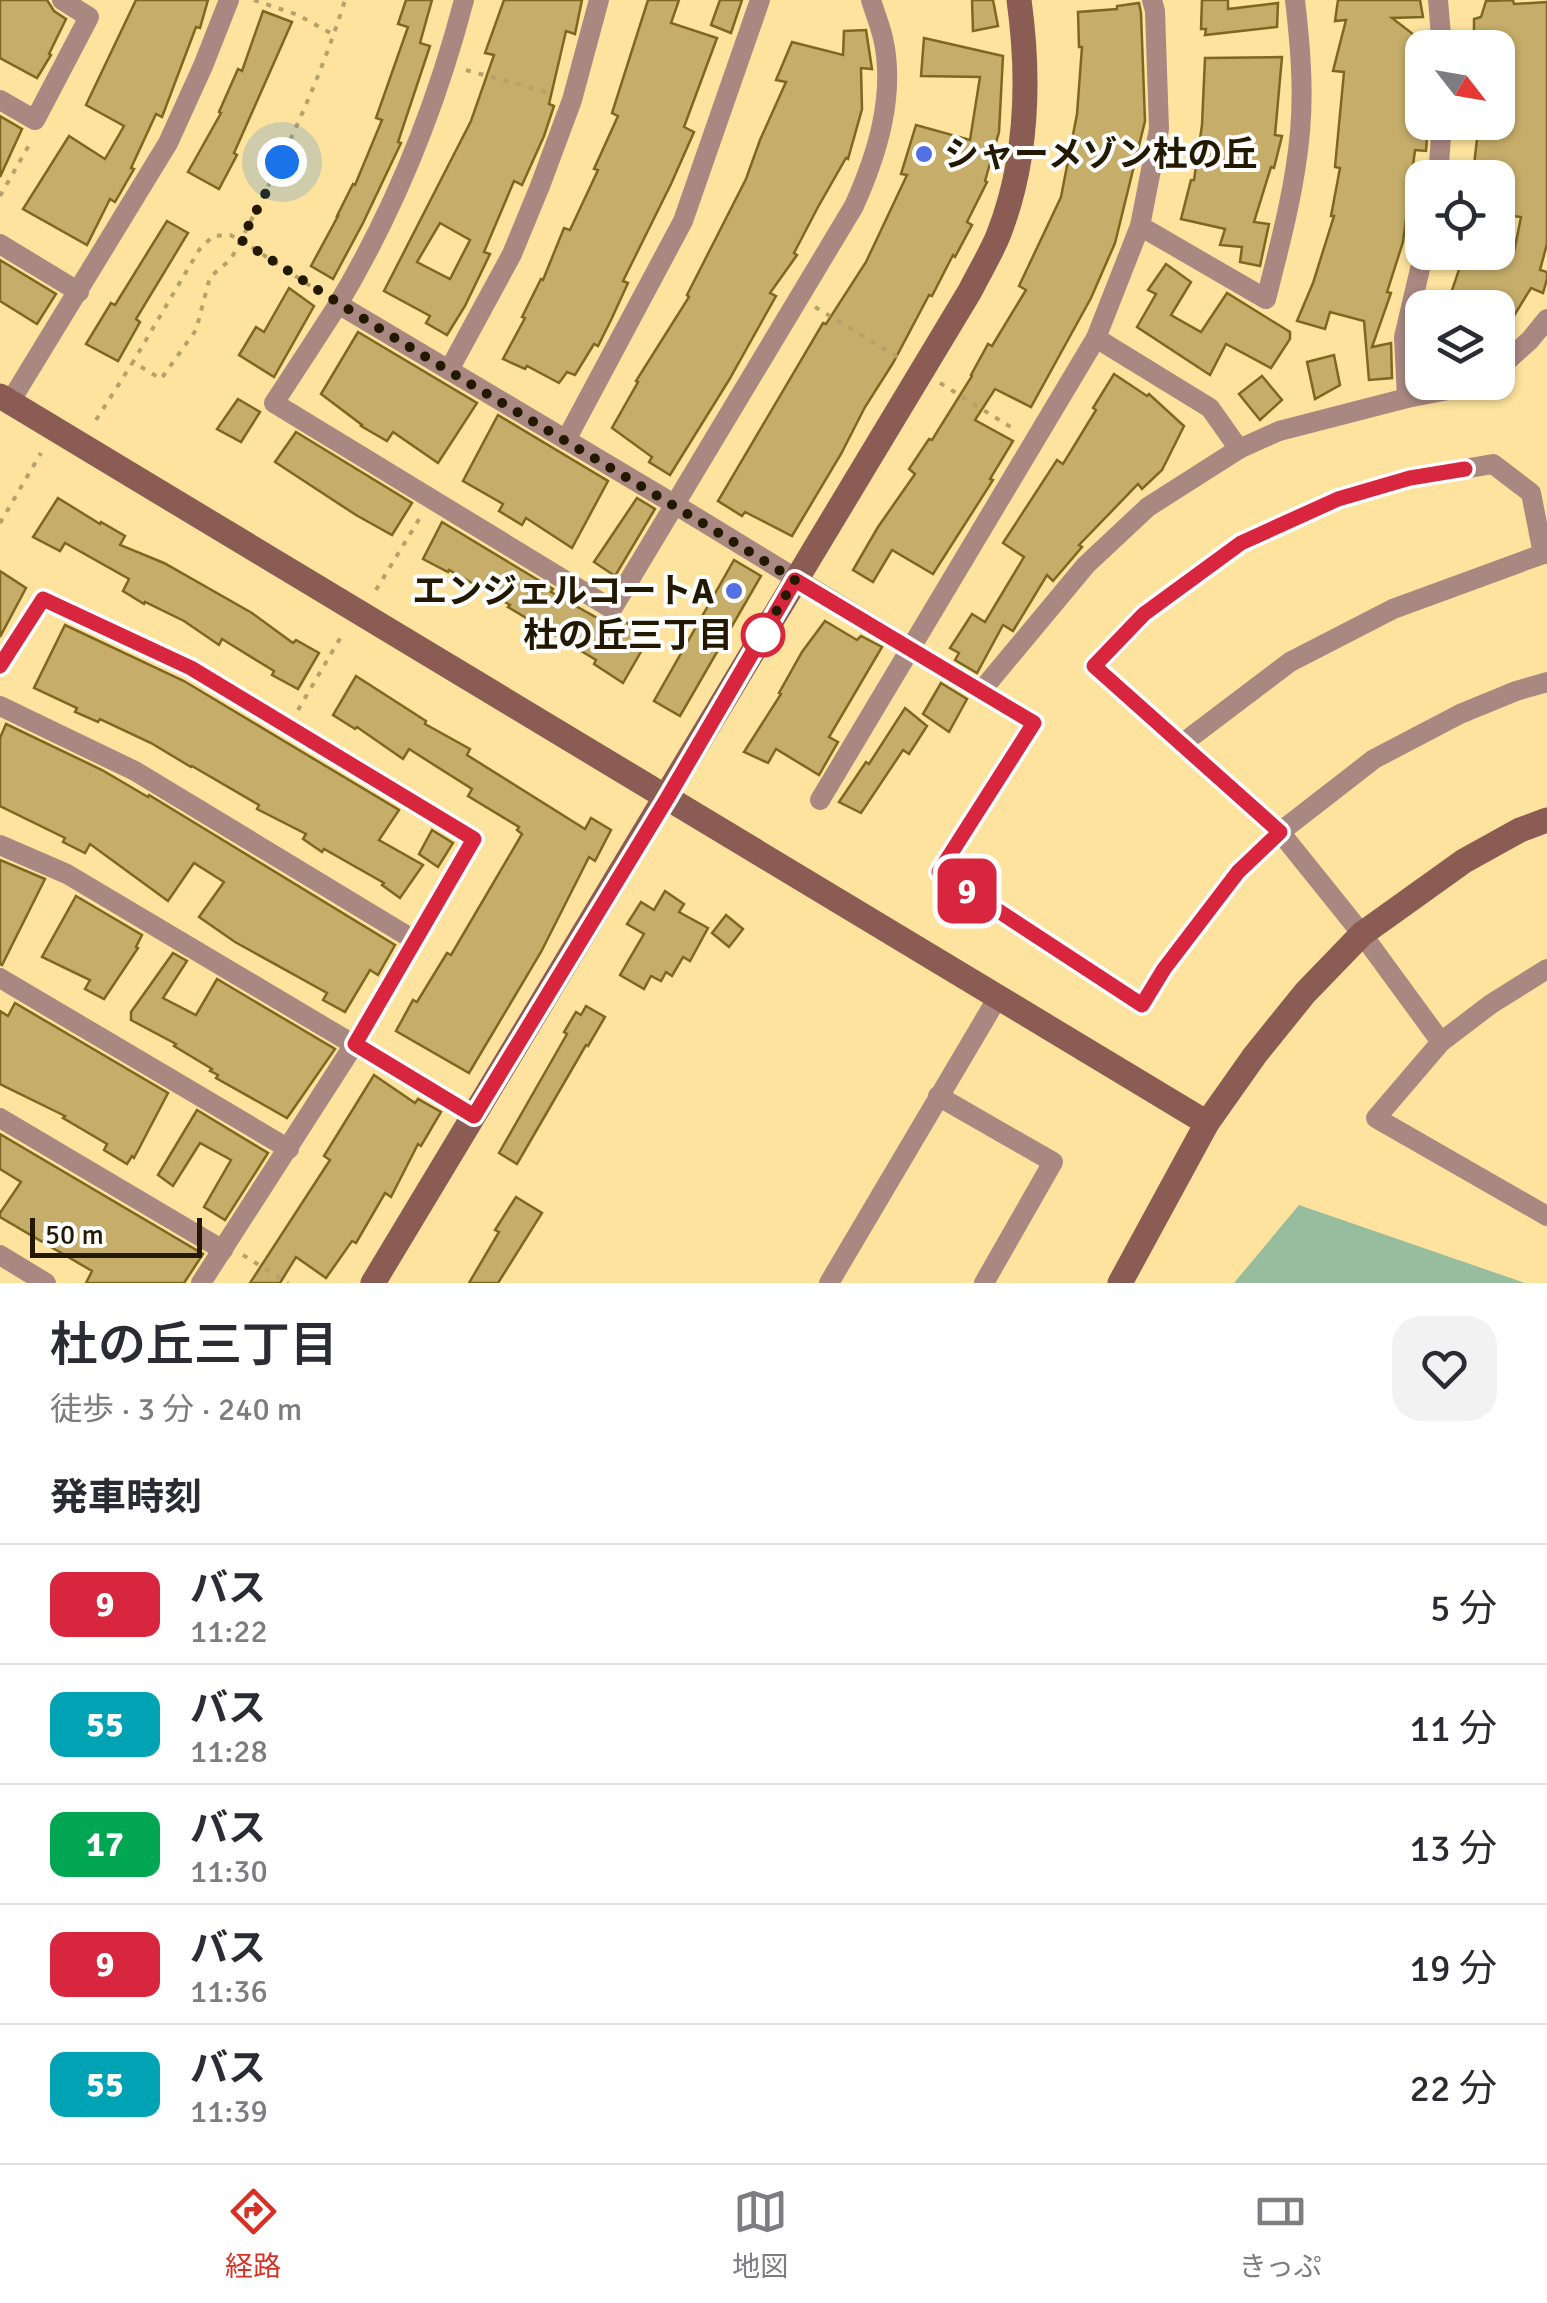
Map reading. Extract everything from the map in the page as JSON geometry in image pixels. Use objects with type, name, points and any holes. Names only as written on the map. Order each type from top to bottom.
[{"type":"street","points":[[0,100],[35,120],[89,17],[62,0]]},
{"type":"street","points":[[229,0],[168,143],[79,292],[5,399],[1207,1123]]},
{"type":"street","points":[[464,0],[429,116],[402,179],[338,304],[274,403],[612,609],[865,183],[882,126],[887,79],[884,40],[871,0]]},
{"type":"street","points":[[449,370],[512,254],[540,186],[572,100],[599,0]]},
{"type":"street","points":[[566,440],[683,221],[760,0]]},
{"type":"street","points":[[373,1283],[668,797],[970,291],[998,236],[1016,177],[1025,119],[1026,50],[1019,0]]},
{"type":"street","points":[[820,800],[1096,338],[1140,226],[1159,129],[1152,0]]},
{"type":"street","points":[[1140,226],[1266,300],[1288,214],[1300,131],[1301,48],[1295,0]]},
{"type":"street","points":[[1438,0],[1440,30]]},
{"type":"street","points":[[0,244],[79,292]]},
{"type":"street","points":[[338,304],[1034,723],[939,872],[1142,1005],[1164,969],[1238,872],[1280,832],[1374,759],[1460,714],[1547,682]]},
{"type":"street","points":[[1515,353],[1547,318]]},
{"type":"street","points":[[1096,338],[1210,408],[1239,449]]},
{"type":"street","points":[[982,690],[1086,565],[1148,507],[1239,449],[1279,430],[1405,398]]},
{"type":"street","points":[[1183,743],[1290,662],[1393,609],[1545,554],[1531,492],[1493,464],[1410,478],[1338,499],[1241,543],[1144,614],[1094,666],[1280,832],[1362,934],[1440,1042]]},
{"type":"street","points":[[0,666],[43,599],[191,668],[474,839],[355,1044],[201,1283]]},
{"type":"street","points":[[0,706],[135,771],[414,940]]},
{"type":"street","points":[[1120,1283],[1207,1123],[1305,993],[1362,934],[1464,861],[1547,820]]},
{"type":"street","points":[[0,844],[67,874],[474,1116]]},
{"type":"street","points":[[1547,970],[1491,1004],[1440,1042],[1376,1118],[1547,1216]]},
{"type":"street","points":[[0,978],[289,1149]]},
{"type":"street","points":[[828,1283],[998,997]]},
{"type":"street","points":[[938,1096],[1053,1162],[984,1283]]},
{"type":"street","points":[[0,1118],[225,1247]]},
{"type":"street","points":[[0,1255],[46,1283]]},
{"type":"path","points":[[254,0],[298,15],[334,36]]},
{"type":"path","points":[[133,362],[161,379],[196,330],[210,277],[231,258],[282,162],[311,96],[345,0]]},
{"type":"path","points":[[446,64],[572,100]]},
{"type":"path","points":[[0,196],[34,137],[35,120]]},
{"type":"path","points":[[96,420],[199,250],[213,236],[230,235],[241,240],[338,304]]},
{"type":"path","points":[[799,298],[910,364]]},
{"type":"path","points":[[936,380],[1034,441]]},
{"type":"path","points":[[0,523],[42,452]]},
{"type":"path","points":[[376,590],[432,499]]},
{"type":"path","points":[[288,727],[342,635]]},
{"type":"path","points":[[225,1247],[288,1283]]},
{"type":"green space","points":[[1299,1205],[1525,1283],[1234,1283]]},
{"type":"building","points":[[0,0],[47,0],[66,19],[37,78],[0,58]]},
{"type":"building","points":[[136,0],[208,0],[162,117],[156,114],[131,168],[134,169],[115,202],[110,199],[87,245],[23,209],[69,136],[105,159],[124,126],[86,105]]},
{"type":"building","points":[[406,0],[432,0],[420,43],[430,46],[398,142],[401,143],[333,279],[311,266],[355,185],[382,120],[376,118],[408,27],[398,24]]},
{"type":"building","points":[[504,0],[582,0],[575,34],[566,31],[549,104],[554,106],[544,136],[522,185],[514,181],[484,252],[490,254],[447,335],[426,323],[430,316],[384,291],[471,121],[494,55],[485,53]],"holes":[[[440,223],[470,240],[450,279],[417,262]]]},
{"type":"building","points":[[648,0],[679,0],[671,23],[717,38],[684,127],[694,132],[623,281],[628,283],[598,346],[594,344],[575,375],[567,372],[559,383],[527,366],[525,369],[503,359],[564,228],[570,230],[598,170],[594,169],[618,116],[612,113]]},
{"type":"building","points":[[720,0],[742,0],[731,33],[711,25]]},
{"type":"building","points":[[972,0],[993,0],[998,26],[973,31]]},
{"type":"building","points":[[1202,0],[1228,0],[1228,9],[1278,3],[1277,27],[1205,35],[1206,29],[1201,29]]},
{"type":"building","points":[[1338,0],[1420,0],[1423,17],[1392,18],[1408,30],[1405,140],[1427,140],[1426,151],[1415,150],[1414,160],[1405,160],[1403,242],[1372,347],[1391,343],[1392,378],[1369,380],[1364,321],[1330,312],[1325,329],[1297,321],[1334,216],[1344,72],[1333,71],[1346,20],[1335,21]]},
{"type":"building","points":[[1486,1],[1547,2],[1547,244],[1540,270],[1547,272],[1547,279],[1543,293],[1531,288],[1515,314],[1515,290],[1452,290],[1459,270],[1515,270],[1521,217],[1515,216],[1515,160],[1475,160],[1477,140],[1515,140],[1515,30],[1474,30],[1474,19],[1481,17]]},
{"type":"building","points":[[1139,3],[1145,121],[1115,243],[1091,298],[1031,407],[995,389],[975,420],[1013,441],[933,574],[892,550],[873,582],[853,570],[915,474],[909,469],[932,440],[988,344],[992,346],[1026,290],[1019,286],[1061,197],[1077,114],[1082,47],[1078,12]]},
{"type":"building","points":[[263,11],[292,22],[219,189],[188,172],[221,113],[238,69],[242,71]]},
{"type":"building","points":[[866,30],[872,69],[861,68],[862,109],[848,159],[818,207],[794,253],[797,255],[770,293],[776,296],[729,380],[670,475],[649,462],[652,457],[612,428],[636,381],[689,297],[746,179],[786,82],[776,80],[792,42],[843,55],[844,31]]},
{"type":"building","points":[[924,38],[1003,56],[999,132],[987,182],[967,222],[972,225],[955,257],[932,296],[929,295],[792,536],[745,512],[742,516],[718,501],[823,323],[826,324],[866,262],[907,175],[901,174],[916,125],[970,140],[980,77],[921,76]]},
{"type":"building","points":[[1282,57],[1275,135],[1282,136],[1254,222],[1269,224],[1260,266],[1240,262],[1242,247],[1220,245],[1225,229],[1181,219],[1194,180],[1202,125],[1205,58]]},
{"type":"building","points":[[0,116],[22,129],[0,177]]},
{"type":"building","points":[[167,221],[188,233],[136,319],[140,322],[118,361],[86,344]]},
{"type":"building","points":[[0,260],[56,294],[37,324],[0,301]]},
{"type":"building","points":[[1166,264],[1191,282],[1171,315],[1201,332],[1227,293],[1290,332],[1290,339],[1271,368],[1226,344],[1210,375],[1137,327],[1156,294],[1148,290]]},
{"type":"building","points":[[289,288],[314,306],[274,377],[239,355],[256,327],[264,332]]},
{"type":"building","points":[[358,332],[477,403],[438,463],[393,432],[387,441],[361,426],[321,394]]},
{"type":"building","points":[[1334,355],[1340,385],[1315,399],[1307,362]]},
{"type":"building","points":[[1114,374],[1149,394],[1184,426],[1162,470],[1142,489],[1138,484],[1079,545],[1082,547],[1053,581],[1047,575],[1013,631],[1003,625],[977,673],[955,660],[959,653],[950,648],[972,614],[985,622],[1024,557],[1003,543],[1057,460],[1063,464]]},
{"type":"building","points":[[1262,376],[1282,400],[1260,420],[1239,394]]},
{"type":"building","points":[[238,399],[260,412],[241,442],[217,429]]},
{"type":"building","points":[[498,415],[608,481],[572,548],[526,518],[522,525],[499,511],[503,504],[463,481]]},
{"type":"building","points":[[296,432],[412,503],[392,535],[275,462]]},
{"type":"building","points":[[58,498],[125,536],[120,545],[164,563],[252,613],[293,643],[296,640],[319,653],[298,689],[222,639],[219,645],[184,621],[123,591],[129,579],[65,543],[60,551],[33,537]]},
{"type":"building","points":[[637,498],[655,509],[615,576],[594,562]]},
{"type":"building","points":[[442,522],[617,629],[622,620],[650,636],[623,683],[594,664],[596,660],[510,605],[423,559]]},
{"type":"building","points":[[734,560],[761,576],[680,716],[654,701]]},
{"type":"building","points":[[0,571],[26,588],[0,637]]},
{"type":"building","points":[[825,621],[857,640],[861,636],[882,647],[829,737],[838,742],[819,775],[776,749],[768,763],[744,752],[802,652]]},
{"type":"building","points":[[65,625],[184,681],[399,810],[379,840],[423,865],[400,898],[384,883],[324,849],[322,852],[303,839],[306,834],[257,809],[259,805],[192,766],[100,719],[98,722],[75,712],[77,708],[34,688]]},
{"type":"building","points":[[356,676],[426,721],[425,724],[470,749],[467,755],[585,829],[591,818],[611,830],[595,861],[589,857],[541,952],[469,1073],[396,1031],[447,953],[451,955],[522,834],[517,830],[519,827],[468,796],[472,789],[409,749],[403,759],[333,715]]},
{"type":"building","points":[[941,683],[967,699],[949,732],[923,714]]},
{"type":"building","points":[[905,708],[927,726],[909,754],[903,750],[861,813],[839,802],[866,762],[869,764]]},
{"type":"building","points":[[6,724],[149,795],[395,945],[378,975],[370,970],[345,1012],[323,1000],[327,993],[235,942],[199,917],[224,882],[194,863],[168,901],[90,844],[85,853],[63,842],[65,838],[0,806],[0,738]]},
{"type":"building","points":[[432,830],[453,843],[438,867],[419,854]]},
{"type":"building","points":[[0,860],[45,879],[2,965],[0,964]]},
{"type":"building","points":[[665,891],[684,904],[679,912],[708,928],[690,961],[683,957],[672,976],[666,972],[661,981],[651,976],[644,989],[620,975],[644,934],[627,924],[641,902],[654,910]]},
{"type":"building","points":[[76,896],[142,935],[138,948],[104,999],[85,989],[90,980],[42,957]]},
{"type":"building","points":[[726,915],[743,929],[729,947],[712,933]]},
{"type":"building","points":[[173,953],[187,961],[163,998],[196,1015],[217,979],[335,1049],[287,1118],[216,1078],[218,1075],[212,1069],[176,1044],[131,1020],[131,1012]]},
{"type":"building","points":[[15,1003],[168,1093],[134,1158],[127,1164],[104,1150],[107,1144],[65,1116],[0,1084],[0,1011],[8,1016]]},
{"type":"building","points":[[586,1006],[605,1017],[517,1164],[499,1153],[567,1034],[564,1032],[576,1012],[581,1015]]},
{"type":"building","points":[[374,1075],[415,1103],[418,1099],[441,1112],[421,1146],[418,1144],[391,1197],[385,1193],[356,1243],[352,1241],[326,1278],[296,1257],[280,1283],[250,1283],[330,1160],[324,1156]]},
{"type":"building","points":[[197,1110],[268,1153],[225,1220],[204,1207],[231,1160],[200,1143],[173,1186],[158,1175]]},
{"type":"building","points":[[0,1134],[203,1254],[184,1283],[86,1283],[92,1271],[0,1217],[21,1182],[0,1169]]},
{"type":"building","points":[[516,1197],[542,1213],[498,1283],[469,1283],[499,1232],[495,1230]]},
{"type":"bus line","name":"9","points":[[0,666],[43,599],[191,668],[474,839],[355,1044],[474,1116],[795,580],[1034,723],[939,872],[1142,1005],[1164,969],[1238,872],[1280,832],[1094,666],[1144,614],[1241,543],[1338,499],[1410,478],[1465,469]]},
{"type":"place","name":"シャーメゾン杜の丘","points":[[924,154]]},
{"type":"place","name":"エンジェルコートA","points":[[734,591]]},
{"type":"place","name":"杜の丘三丁目","points":[[763,635]]},
{"type":"route","points":[[282,162],[241,240],[338,304],[795,580],[758,642],[763,635]]}]
